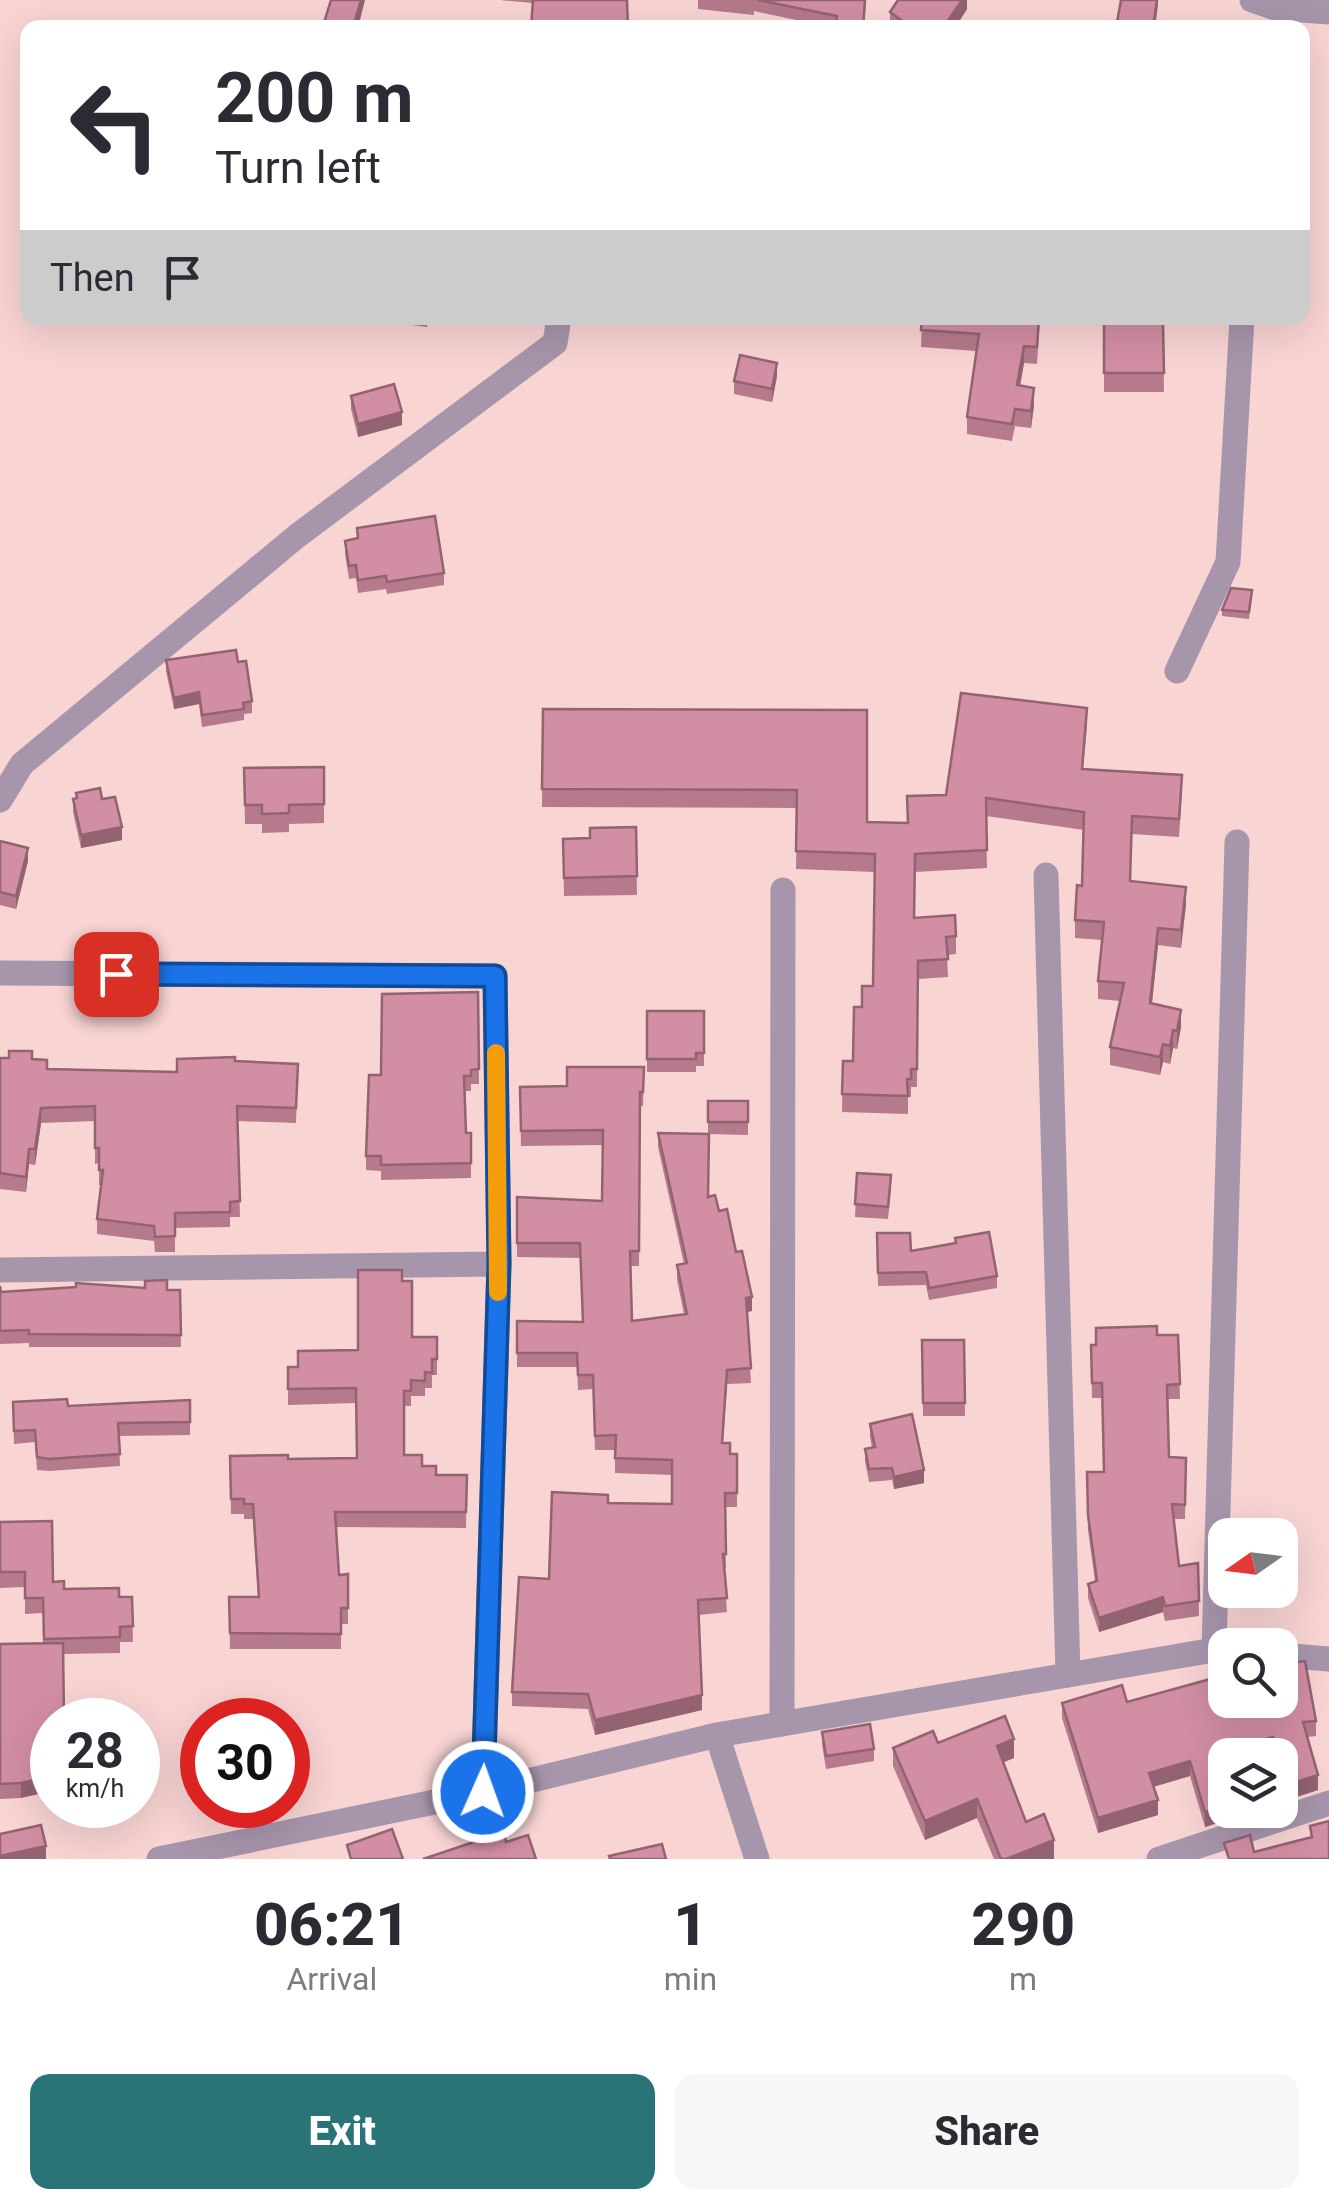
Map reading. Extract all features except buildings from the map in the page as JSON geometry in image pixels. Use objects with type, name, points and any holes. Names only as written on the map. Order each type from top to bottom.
[{"type":"street","points":[[1266,12],[1329,12]]},
{"type":"street","points":[[0,800],[22,764],[282,548],[555,343],[558,325]]},
{"type":"street","points":[[1178,671],[1228,562],[1242,325]]},
{"type":"street","points":[[1219,1628],[1237,842]]},
{"type":"street","points":[[1046,875],[1068,1675]]},
{"type":"street","points":[[782,1724],[783,890]]},
{"type":"street","points":[[0,973],[495,976],[499,1264],[483,1792]]},
{"type":"street","points":[[0,1270],[499,1264]]},
{"type":"street","points":[[159,1859],[483,1792],[717,1735],[1208,1652]]},
{"type":"street","points":[[1298,1657],[1329,1660]]},
{"type":"street","points":[[717,1735],[758,1859]]},
{"type":"street","points":[[1159,1859],[1329,1803]]},
{"type":"slow traffic","points":[[496,1053],[498,1292]]},
{"type":"route","points":[[116,974],[495,976],[499,1264],[483,1792]]}]
